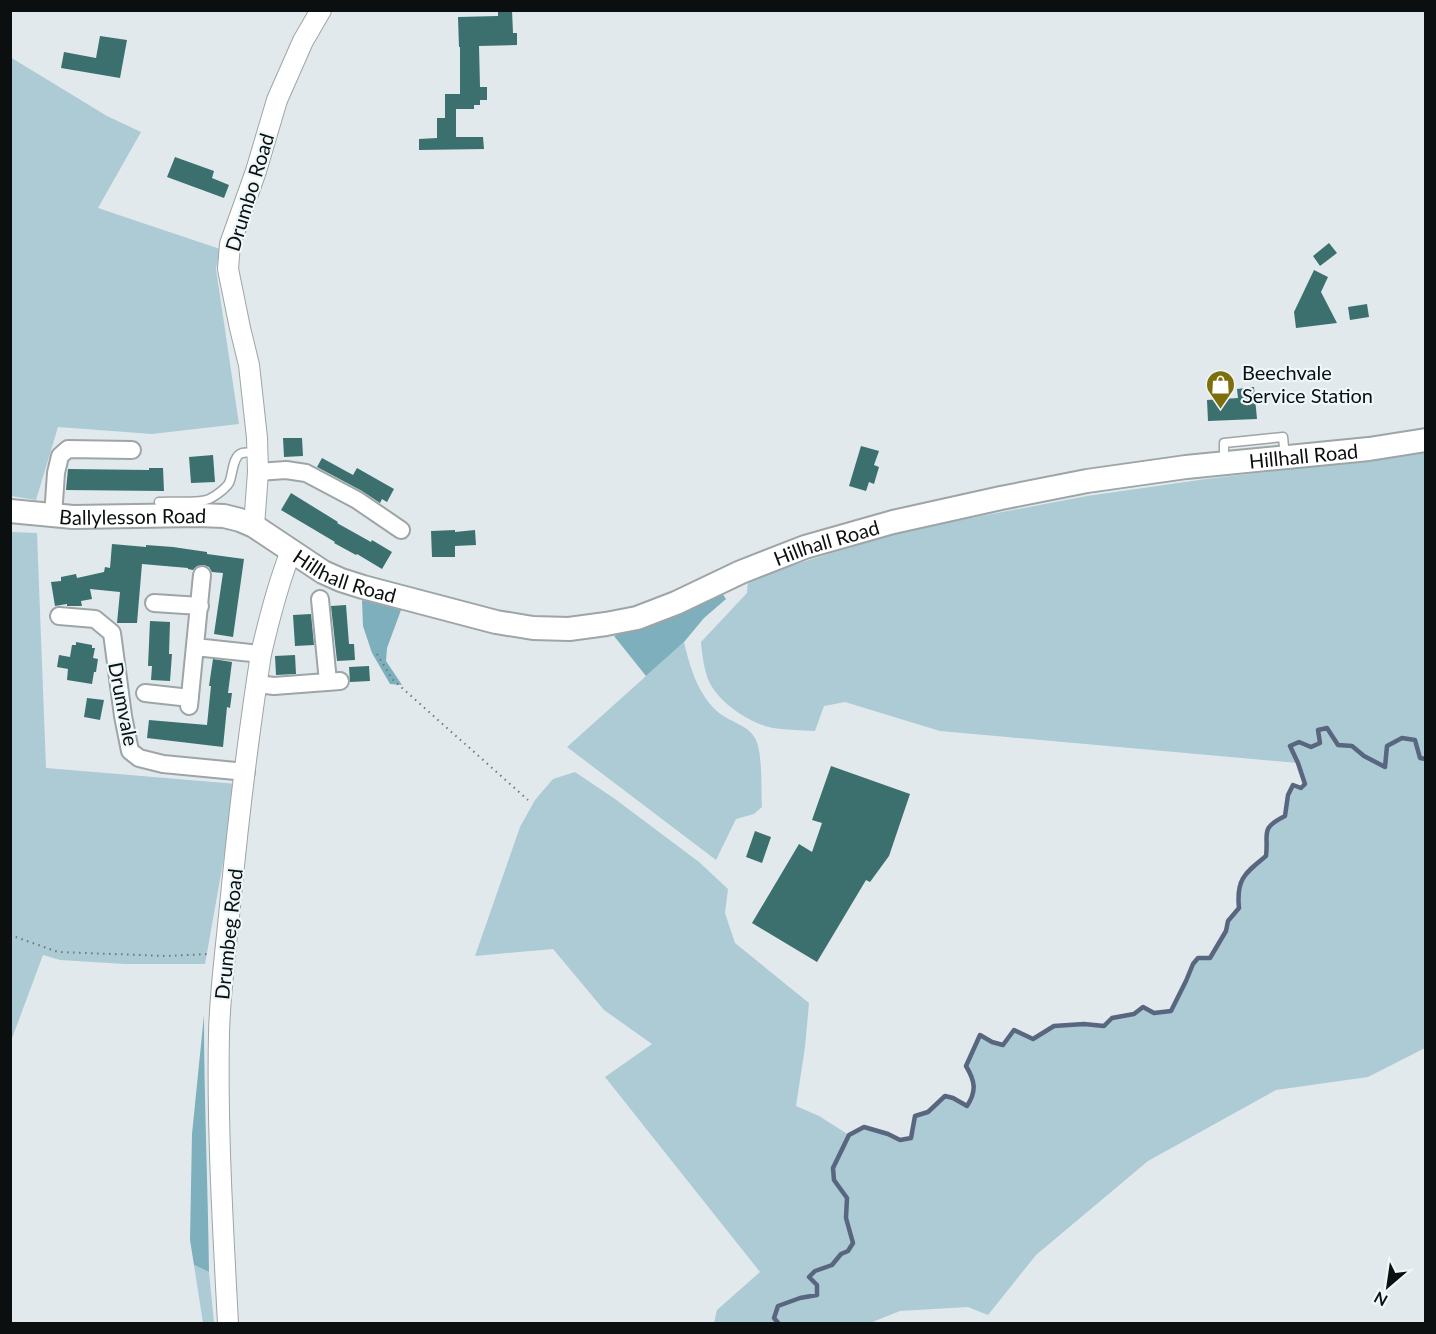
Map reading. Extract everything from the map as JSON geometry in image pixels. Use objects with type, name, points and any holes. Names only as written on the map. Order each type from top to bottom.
[{"type":"main road","name":"Hillhall Road","points":[[254,526],[323,572],[341,580],[496,622],[533,628],[569,629],[637,618],[676,603],[741,572],[805,547],[893,522],[1001,498],[1087,481],[1186,467],[1369,449],[1425,440]]},
{"type":"main road","name":"Ballylesson Road","points":[[10,511],[53,516],[224,516],[254,526]]},
{"type":"street","name":"Drumbo Road","points":[[254,526],[258,462],[249,365],[228,269],[230,244],[256,171],[277,99],[303,41],[321,10]]},
{"type":"street","points":[[53,516],[60,456],[68,449],[132,450]]},
{"type":"street","points":[[258,462],[306,473],[357,500],[401,530]]},
{"type":"street","name":"Drumbeg Road","points":[[228,1323],[219,1101],[221,998],[256,684],[266,632],[291,551]]},
{"type":"street","points":[[145,693],[190,702],[202,575]]},
{"type":"street","points":[[256,684],[274,686],[334,681],[320,599]]},
{"type":"street","points":[[153,603],[200,606]]},
{"type":"street","name":"Drumvale","points":[[59,616],[95,619],[112,633],[130,751],[139,758],[163,764],[246,772]]},
{"type":"street","points":[[195,647],[261,654]]},
{"type":"lane","points":[[159,502],[210,499],[228,486],[238,456],[242,453],[258,462]]},
{"type":"path","points":[[377,654],[392,680],[528,800]]},
{"type":"path","points":[[10,935],[58,952],[167,956],[225,954]]},
{"type":"shaded area","points":[[10,57],[107,116],[141,132],[98,208],[220,249],[216,269],[239,424],[152,434],[58,427],[36,500],[11,496]]},
{"type":"shaded area","points":[[1425,453],[1425,1048],[1368,1077],[1276,1090],[1148,1161],[1036,1255],[988,1315],[968,1307],[900,1311],[870,1323],[714,1323],[717,1310],[760,1272],[605,1077],[652,1044],[604,1010],[553,949],[475,956],[520,827],[535,800],[553,779],[575,772],[699,862],[728,889],[725,913],[735,943],[809,1003],[796,1106],[819,1116],[849,1135],[864,1127],[900,1140],[911,1138],[915,1116],[928,1112],[945,1096],[967,1106],[974,1086],[966,1066],[980,1035],[1003,1045],[1014,1030],[1033,1039],[1054,1026],[1084,1024],[1104,1026],[1112,1018],[1134,1014],[1143,1007],[1154,1013],[1171,1010],[1193,964],[1198,958],[1210,958],[1226,931],[1228,921],[1239,908],[1241,883],[1247,872],[1266,856],[1268,828],[1285,816],[1288,795],[1293,785],[1301,788],[1305,784],[1298,763],[940,731],[845,702],[824,706],[815,731],[778,729],[756,723],[739,713],[717,694],[707,678],[701,647],[701,642],[747,593],[748,579],[902,531],[1087,496],[1206,479]]},
{"type":"shaded area","points":[[11,532],[37,533],[46,768],[237,784],[205,964],[125,964],[60,960],[43,955],[11,1041]]},
{"type":"shaded area","points":[[720,590],[726,599],[704,618],[684,642],[646,676],[614,636],[675,615]]},
{"type":"shaded area","points":[[362,600],[401,610],[387,648],[386,661],[402,685],[390,684],[372,653],[363,626]]},
{"type":"shaded area","points":[[684,642],[697,684],[709,703],[716,711],[746,728],[758,744],[762,807],[754,814],[736,819],[716,860],[567,747]]},
{"type":"shaded area","points":[[204,1015],[209,1272],[194,1265],[190,1240],[192,1134]]},
{"type":"shaded area","points":[[194,1265],[209,1272],[214,1323],[203,1323]]},
{"type":"building","points":[[498,10],[512,10],[513,33],[517,33],[517,45],[479,46],[480,87],[487,87],[487,100],[480,100],[480,105],[474,105],[474,109],[456,109],[456,137],[483,137],[484,149],[419,150],[419,139],[437,138],[437,118],[445,118],[445,94],[460,94],[458,17],[498,16]]},
{"type":"building","points":[[100,36],[127,40],[120,78],[61,68],[64,52],[96,58]]},
{"type":"building","points":[[175,157],[214,171],[212,178],[229,185],[224,198],[167,177]]},
{"type":"building","points":[[1329,243],[1337,253],[1320,266],[1313,256]]},
{"type":"building","points":[[1314,270],[1328,277],[1321,292],[1337,323],[1296,328],[1294,312]]},
{"type":"building","points":[[1367,304],[1369,317],[1350,320],[1348,307]]},
{"type":"building","points":[[1254,387],[1257,419],[1208,421],[1207,400],[1238,398],[1237,389]]},
{"type":"building","points":[[283,438],[302,438],[303,456],[284,457]]},
{"type":"building","points":[[861,446],[879,451],[874,465],[879,467],[874,484],[869,482],[866,491],[849,486]]},
{"type":"building","points":[[213,455],[215,482],[191,483],[189,457]]},
{"type":"building","points":[[322,458],[353,475],[357,468],[394,489],[387,502],[382,499],[380,503],[317,467]]},
{"type":"building","points":[[149,468],[163,468],[164,491],[66,490],[68,469],[149,470]]},
{"type":"building","points":[[291,493],[337,523],[392,552],[382,569],[281,510]]},
{"type":"building","points":[[455,530],[455,532],[475,530],[476,545],[455,546],[455,557],[432,557],[431,531]]},
{"type":"building","points":[[112,544],[173,547],[244,559],[233,637],[214,634],[223,573],[212,572],[204,565],[197,566],[193,570],[142,564],[137,623],[117,623],[120,592],[90,589],[92,599],[81,601],[82,606],[67,606],[67,604],[55,606],[51,582],[61,581],[61,577],[76,574],[77,578],[104,572],[105,567],[110,568]]},
{"type":"building","points":[[346,605],[349,644],[354,644],[355,660],[337,661],[331,606]]},
{"type":"building","points":[[311,614],[314,645],[295,646],[293,615]]},
{"type":"building","points":[[150,621],[170,622],[169,654],[172,654],[170,681],[151,680],[152,666],[148,666]]},
{"type":"building","points":[[76,642],[92,645],[92,648],[95,648],[93,658],[98,659],[92,684],[67,680],[68,669],[57,667],[59,655],[70,657],[72,645],[76,645]]},
{"type":"building","points":[[295,655],[296,674],[276,675],[275,656]]},
{"type":"building","points":[[213,659],[232,662],[228,693],[232,693],[230,708],[227,707],[223,747],[147,738],[149,720],[207,725]]},
{"type":"building","points":[[369,666],[370,681],[350,682],[349,667]]},
{"type":"building","points":[[87,698],[104,700],[100,720],[84,717]]},
{"type":"building","points":[[831,766],[910,794],[889,856],[870,882],[866,880],[817,962],[752,923],[799,844],[812,852],[822,823],[812,820]]},
{"type":"building","points":[[755,831],[771,837],[762,863],[746,857]]},
{"type":"waterway","points":[[779,1324],[774,1318],[778,1306],[817,1295],[817,1285],[809,1277],[815,1271],[832,1265],[841,1254],[848,1251],[853,1243],[846,1218],[847,1198],[834,1180],[833,1168],[849,1135],[864,1127],[900,1140],[911,1138],[915,1116],[928,1112],[945,1096],[967,1106],[974,1086],[966,1066],[980,1035],[1003,1045],[1014,1030],[1033,1039],[1054,1026],[1084,1024],[1104,1026],[1112,1018],[1134,1014],[1143,1007],[1154,1013],[1171,1011],[1193,964],[1198,958],[1210,958],[1226,931],[1228,921],[1239,908],[1241,883],[1247,872],[1266,856],[1268,828],[1285,816],[1288,795],[1293,785],[1301,788],[1305,784],[1290,746],[1299,742],[1311,747],[1320,743],[1318,730],[1327,728],[1338,745],[1352,746],[1364,756],[1385,767],[1387,746],[1402,738],[1415,740],[1420,758],[1426,759]]},
{"type":"place","name":"Beechvale Service Station","points":[[1221,410]]}]
